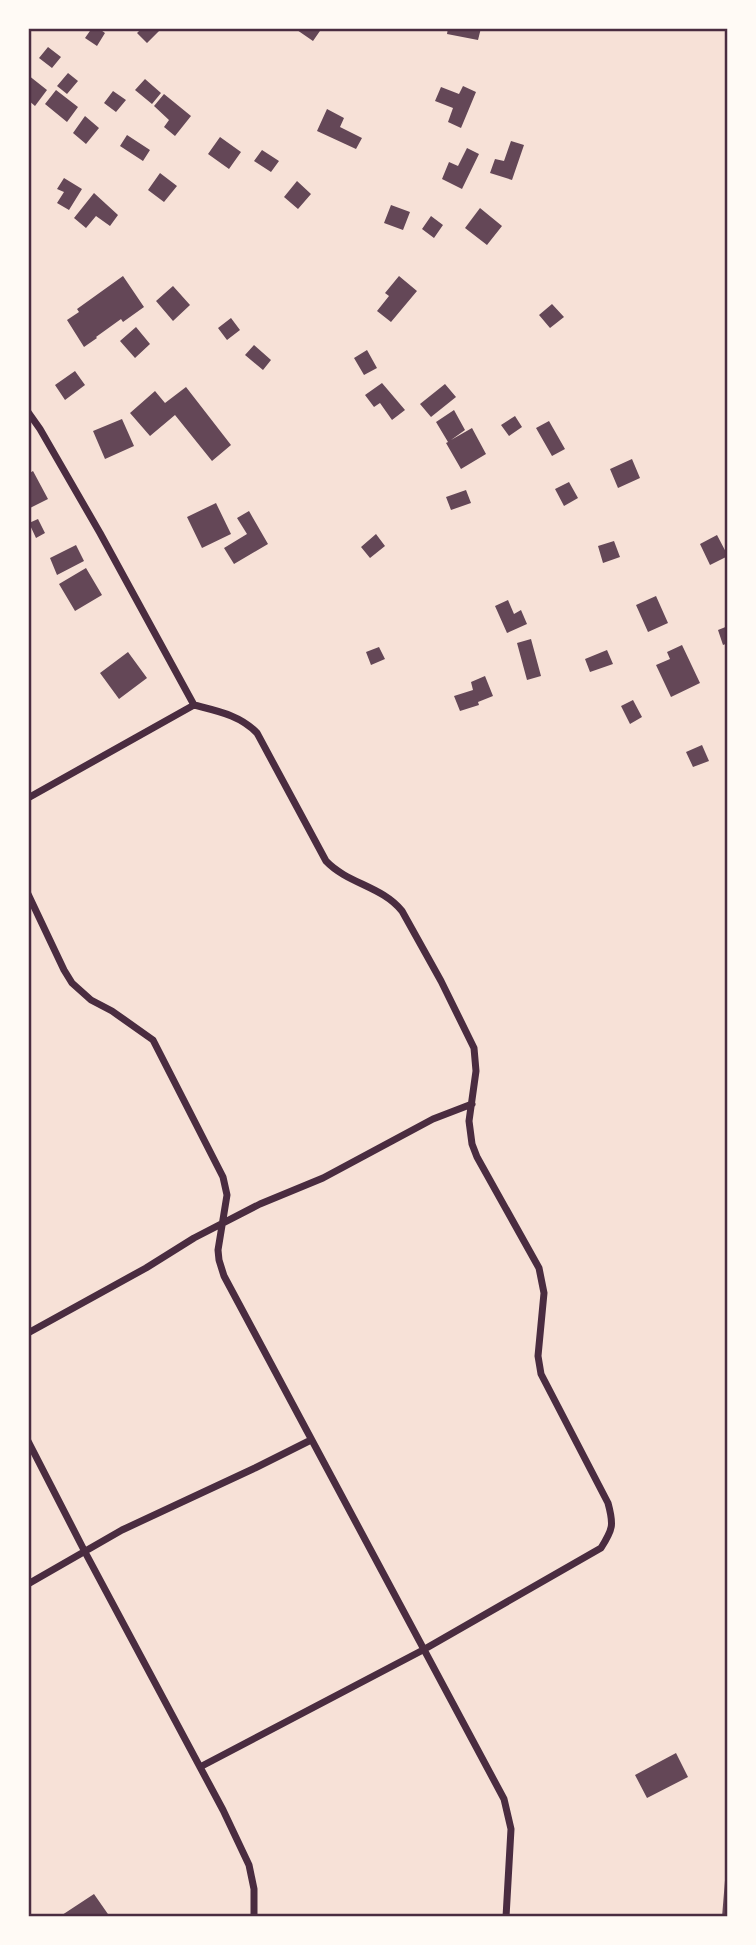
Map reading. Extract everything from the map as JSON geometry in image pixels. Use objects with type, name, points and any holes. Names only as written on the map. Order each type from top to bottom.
[{"type":"street","points":[[28,412],[100,533],[194,705]]},
{"type":"street","points":[[28,799],[194,705],[235,716],[257,733],[326,861],[341,874],[387,896],[402,911],[474,1048],[476,1071],[469,1121],[477,1157],[539,1268],[544,1293],[538,1356],[541,1374],[608,1503],[612,1518],[611,1533],[601,1548],[423,1650],[200,1767]]},
{"type":"street","points":[[28,894],[72,983],[83,994],[138,1029],[157,1045],[223,1177],[227,1195],[226,1211],[218,1250],[224,1276],[508,1808],[511,1829],[506,1917]]},
{"type":"street","points":[[28,1333],[146,1268],[194,1238],[260,1204],[323,1178],[433,1119],[472,1104]]},
{"type":"street","points":[[28,1584],[122,1530],[311,1440]]},
{"type":"street","points":[[28,1441],[249,1865],[254,1889],[254,1917]]},
{"type":"building","points":[[92,28],[98,28],[105,33],[97,46],[85,38]]},
{"type":"building","points":[[142,28],[162,28],[147,43],[137,33]]},
{"type":"building","points":[[322,28],[313,41],[297,30]]},
{"type":"building","points":[[448,28],[481,28],[478,40],[447,34]]},
{"type":"building","points":[[48,47],[61,57],[52,68],[39,58]]},
{"type":"building","points":[[68,73],[78,81],[67,94],[57,86]]},
{"type":"building","points":[[28,75],[47,90],[35,106],[28,100]]},
{"type":"building","points":[[145,79],[161,93],[152,104],[135,90]]},
{"type":"building","points":[[463,86],[476,92],[461,128],[448,122],[453,108],[435,101],[441,87],[459,94]]},
{"type":"building","points":[[56,90],[78,107],[67,122],[45,104]]},
{"type":"building","points":[[113,91],[126,100],[116,112],[104,103]]},
{"type":"building","points":[[164,94],[191,116],[175,136],[164,127],[169,120],[154,106]]},
{"type":"building","points":[[327,109],[344,118],[340,127],[362,138],[356,149],[317,131]]},
{"type":"building","points":[[85,116],[99,128],[86,144],[73,133]]},
{"type":"building","points":[[127,135],[150,150],[143,161],[120,146]]},
{"type":"building","points":[[220,137],[241,152],[229,169],[208,154]]},
{"type":"building","points":[[511,141],[524,145],[512,180],[490,173],[495,159],[504,161]]},
{"type":"building","points":[[467,148],[479,154],[462,189],[442,179],[449,162],[458,166]]},
{"type":"building","points":[[262,150],[279,161],[271,172],[254,161]]},
{"type":"building","points":[[160,173],[177,186],[164,202],[148,190]]},
{"type":"building","points":[[64,178],[82,189],[69,210],[57,203],[64,192],[57,189]]},
{"type":"building","points":[[297,181],[311,194],[298,209],[284,197]]},
{"type":"building","points":[[94,193],[118,215],[110,226],[96,216],[86,228],[74,218]]},
{"type":"building","points":[[391,205],[410,212],[403,230],[384,223]]},
{"type":"building","points":[[480,208],[502,226],[487,245],[465,228]]},
{"type":"building","points":[[431,216],[443,225],[434,238],[422,229]]},
{"type":"building","points":[[123,276],[144,307],[123,322],[121,319],[84,347],[67,320],[79,312],[77,309]]},
{"type":"building","points":[[399,276],[417,291],[391,322],[377,311],[389,296],[385,293]]},
{"type":"building","points":[[173,286],[190,305],[173,321],[156,301]]},
{"type":"building","points":[[552,304],[564,317],[550,328],[539,315]]},
{"type":"building","points":[[231,318],[240,330],[227,340],[218,328]]},
{"type":"building","points":[[136,327],[150,344],[135,358],[120,341]]},
{"type":"building","points":[[254,345],[271,360],[263,370],[245,355]]},
{"type":"building","points":[[367,350],[377,368],[364,375],[354,358]]},
{"type":"building","points":[[75,371],[85,385],[65,400],[55,385]]},
{"type":"building","points":[[382,383],[405,410],[392,420],[380,403],[374,407],[365,395]]},
{"type":"building","points":[[445,384],[456,397],[431,417],[420,404]]},
{"type":"building","points":[[186,387],[231,445],[212,461],[175,415],[150,436],[130,413],[155,391],[165,403]]},
{"type":"building","points":[[454,410],[465,430],[451,440],[472,428],[486,454],[461,469],[436,422]]},
{"type":"building","points":[[515,416],[522,427],[509,436],[501,425]]},
{"type":"building","points":[[122,419],[134,446],[105,459],[93,431]]},
{"type":"building","points":[[549,421],[565,449],[552,456],[536,428]]},
{"type":"building","points":[[632,459],[640,478],[618,488],[610,469]]},
{"type":"building","points":[[33,471],[48,499],[28,509],[28,474]]},
{"type":"building","points":[[569,482],[578,498],[564,506],[555,489]]},
{"type":"building","points":[[466,490],[471,503],[451,510],[446,497]]},
{"type":"building","points":[[216,503],[231,534],[202,548],[187,517]]},
{"type":"building","points":[[249,511],[268,544],[234,564],[224,548],[247,534],[237,518]]},
{"type":"building","points":[[38,519],[45,533],[36,538],[29,523]]},
{"type":"building","points":[[376,534],[385,546],[370,558],[361,547]]},
{"type":"building","points":[[717,535],[728,556],[710,565],[700,544]]},
{"type":"building","points":[[614,541],[620,557],[603,563],[598,546]]},
{"type":"building","points":[[76,545],[84,561],[57,575],[50,558]]},
{"type":"building","points":[[86,568],[102,595],[75,611],[59,584]]},
{"type":"building","points":[[656,596],[668,623],[648,632],[636,605]]},
{"type":"building","points":[[508,600],[514,614],[521,610],[527,624],[507,633],[495,606]]},
{"type":"building","points":[[728,626],[728,643],[723,645],[718,630]]},
{"type":"building","points":[[531,639],[541,676],[527,680],[517,643]]},
{"type":"building","points":[[682,645],[700,683],[671,697],[656,665],[670,659],[667,652]]},
{"type":"building","points":[[379,647],[385,659],[371,665],[366,652]]},
{"type":"building","points":[[607,650],[613,664],[590,672],[585,659]]},
{"type":"building","points":[[128,652],[147,678],[119,699],[100,673]]},
{"type":"building","points":[[485,676],[493,696],[478,702],[479,705],[460,711],[454,696],[473,690],[471,682]]},
{"type":"building","points":[[633,700],[642,717],[630,724],[621,706]]},
{"type":"building","points":[[702,745],[709,761],[693,767],[686,752]]},
{"type":"building","points":[[676,1753],[688,1777],[647,1798],[635,1775]]},
{"type":"building","points":[[726,1868],[728,1917],[722,1917]]},
{"type":"building","points":[[94,1894],[110,1917],[59,1917]]}]
